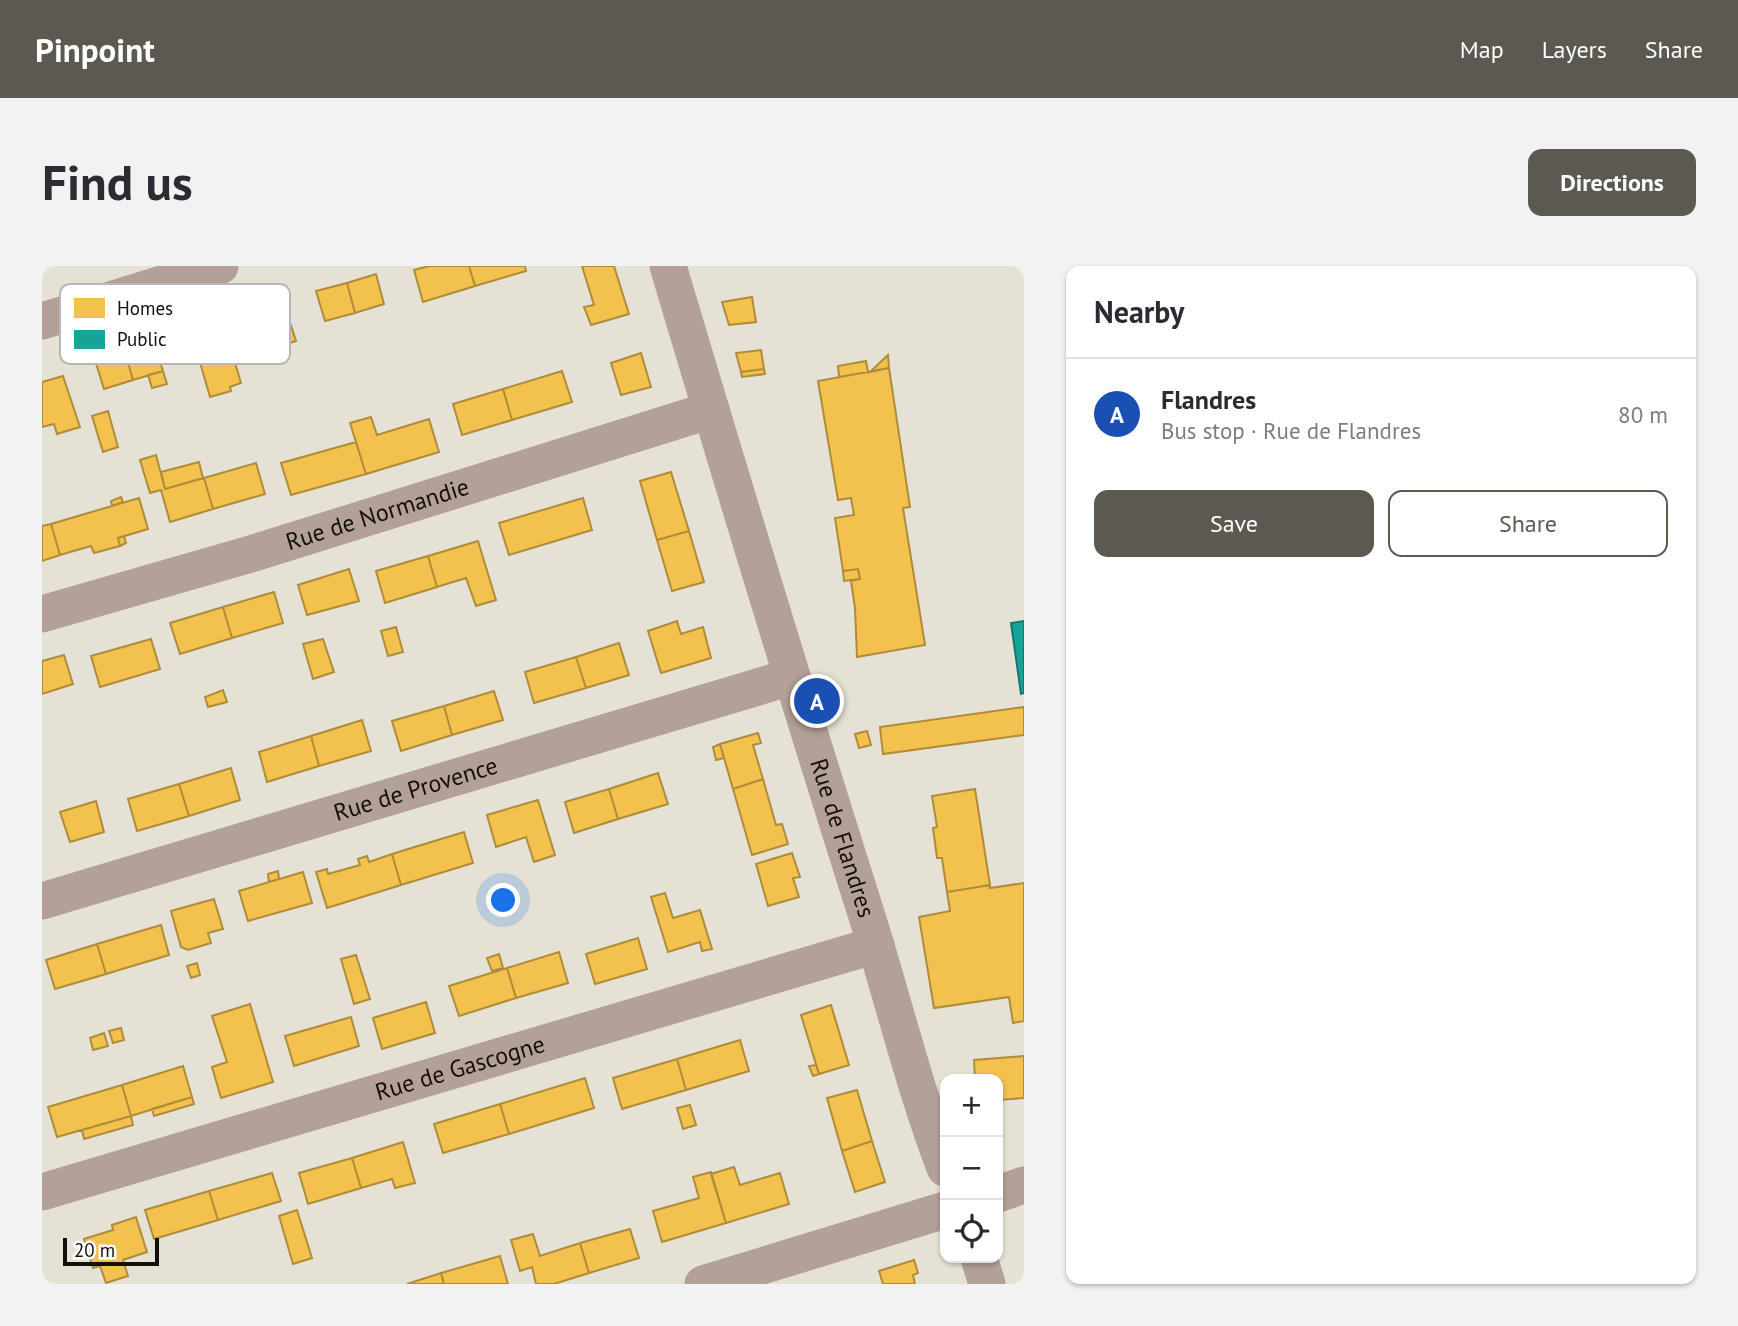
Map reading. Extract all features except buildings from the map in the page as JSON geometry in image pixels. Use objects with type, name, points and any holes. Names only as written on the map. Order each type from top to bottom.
[{"type":"street","points":[[162,284],[220,266]]},
{"type":"street","name":"Rue de Flandres","points":[[667,266],[791,677],[940,1154]]},
{"type":"street","points":[[42,321],[60,315]]},
{"type":"street","name":"Rue de Normandie","points":[[42,614],[254,553],[710,410]]},
{"type":"street","name":"Rue de Provence","points":[[42,901],[791,677]]},
{"type":"street","name":"Rue de Gascogne","points":[[42,1192],[876,944]]},
{"type":"street","points":[[1003,1192],[1024,1185]]},
{"type":"street","points":[[703,1284],[940,1212]]},
{"type":"street","points":[[981,1263],[987,1284]]},
{"type":"place","name":"Flandres","points":[[817,701]]}]
